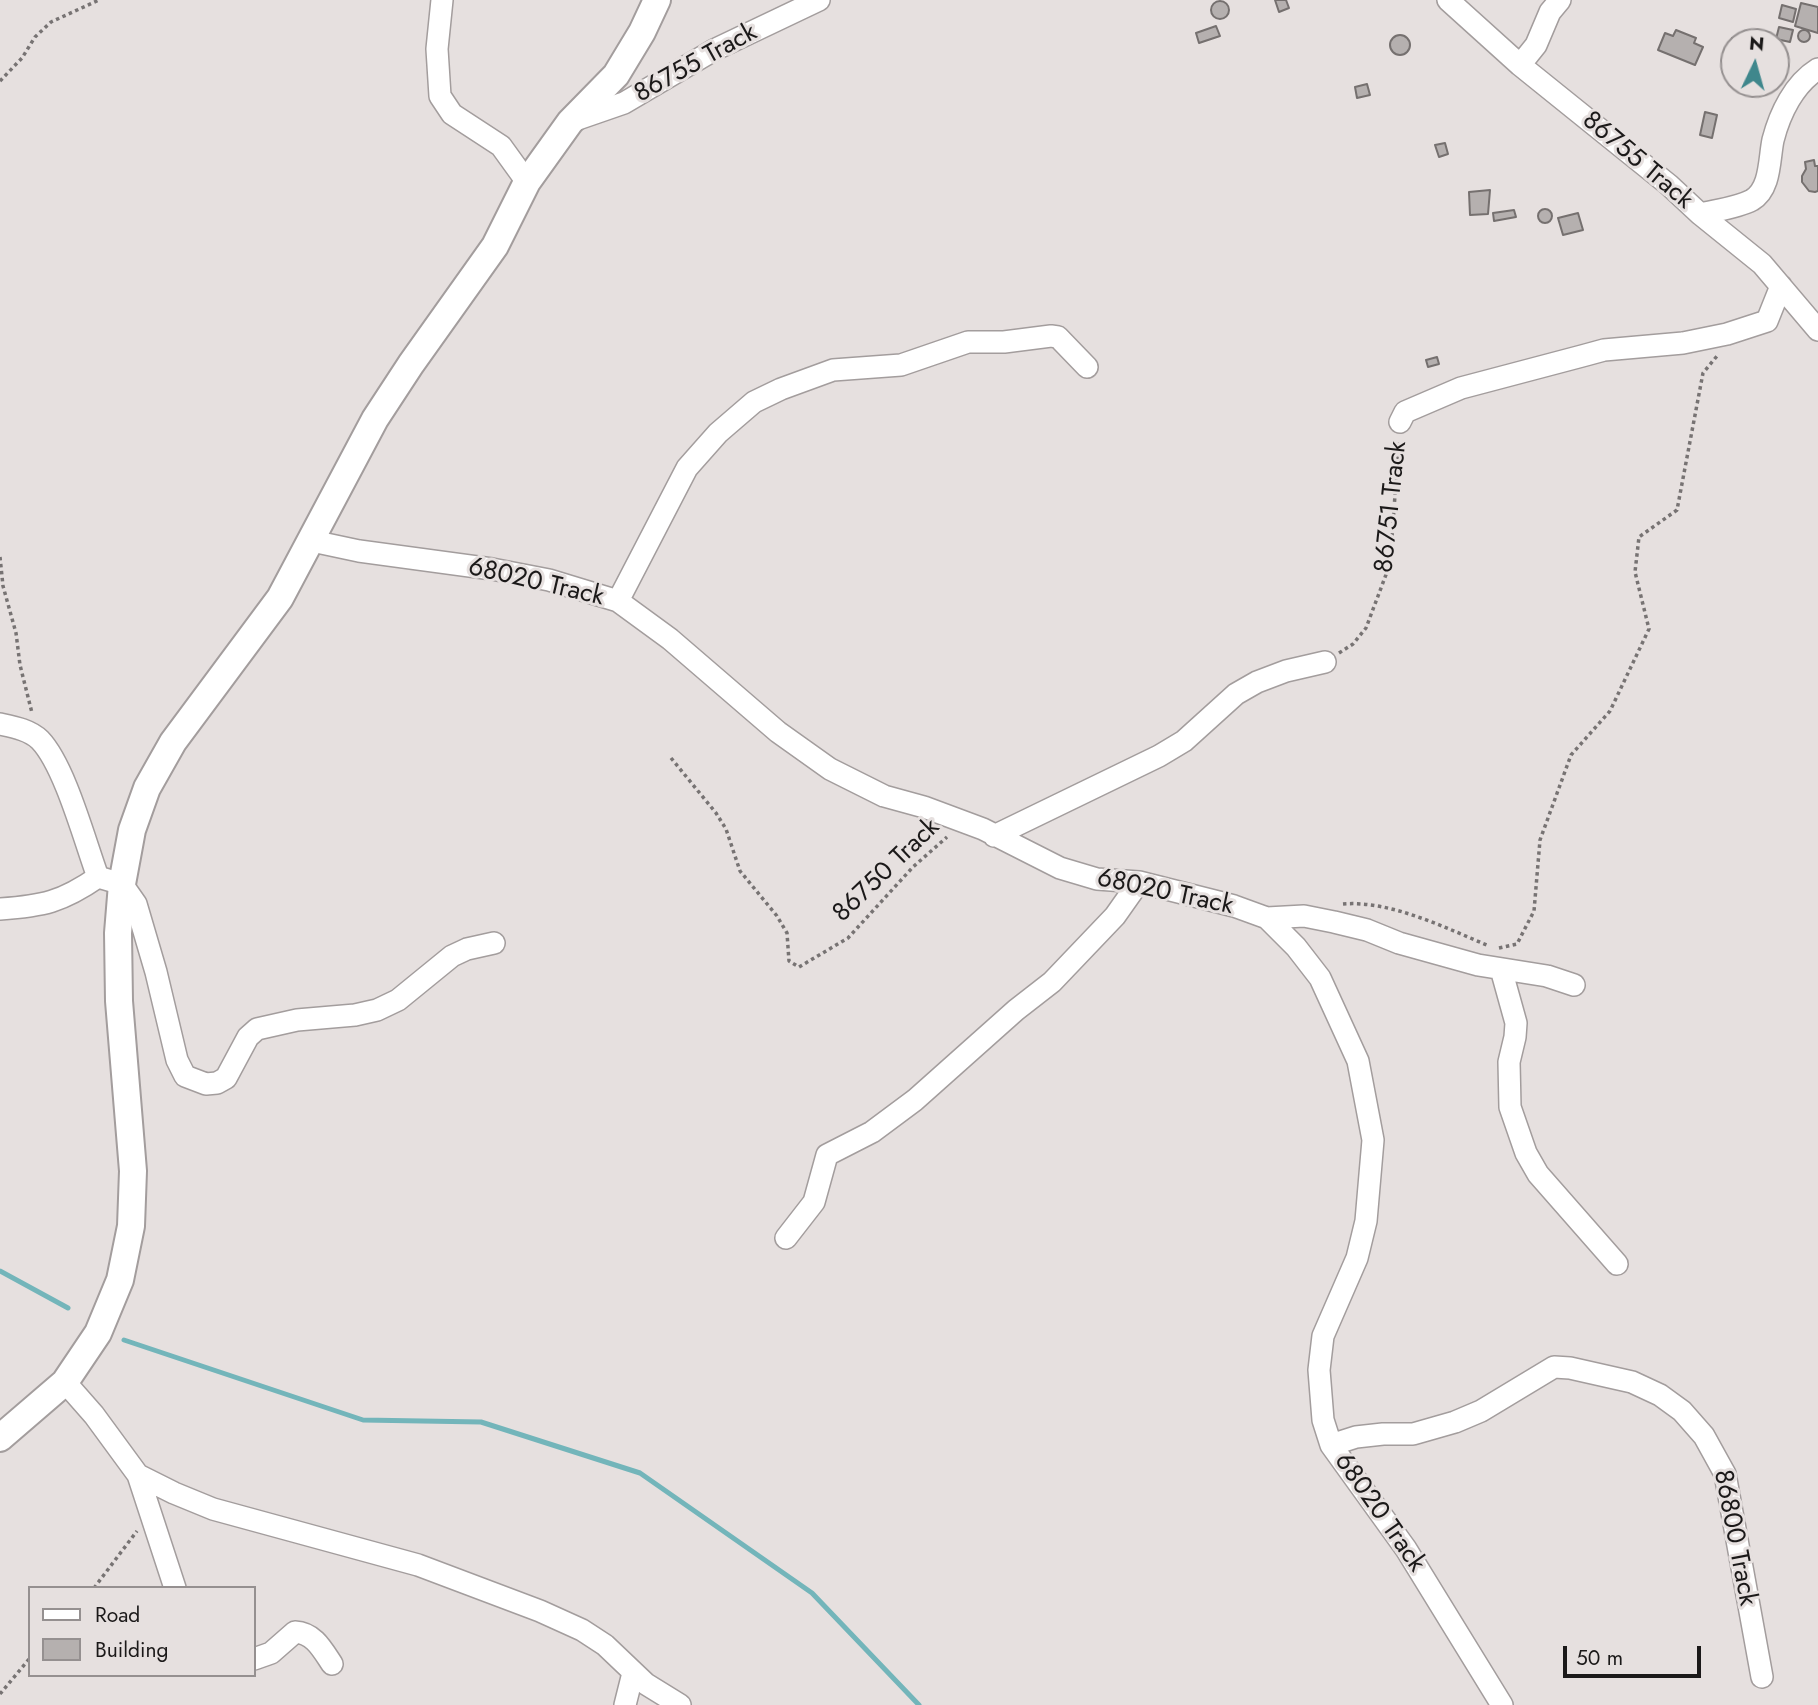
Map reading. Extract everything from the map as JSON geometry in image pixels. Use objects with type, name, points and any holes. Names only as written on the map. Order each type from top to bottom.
[{"type":"street","points":[[442,0],[437,49],[440,96],[452,114],[500,146],[527,181]]},
{"type":"street","points":[[0,909],[54,902],[110,881],[147,788],[173,742],[280,598],[375,419],[495,246],[527,181],[570,122],[616,75],[642,32],[657,0]]},
{"type":"street","name":"86755 Track","points":[[570,122],[624,103],[714,50],[819,0]]},
{"type":"street","name":"86755 Track","points":[[1448,0],[1520,65],[1762,264],[1818,330]]},
{"type":"street","points":[[1520,65],[1536,45],[1550,12],[1559,0]]},
{"type":"street","points":[[1700,214],[1754,199],[1764,187],[1773,140],[1784,111],[1792,94],[1806,76],[1818,69]]},
{"type":"street","name":"86751 Track","points":[[1400,422],[1405,412],[1461,388],[1604,350],[1683,343],[1727,334],[1767,321],[1781,286]]},
{"type":"street","points":[[618,601],[687,468],[718,433],[754,402],[833,370],[901,365],[968,342],[1058,337],[1087,367]]},
{"type":"street","name":"68020 Track","points":[[312,541],[359,551],[492,569],[549,580],[618,601],[670,639],[778,732],[831,769],[884,796],[965,822],[1060,868],[1097,880],[1139,882],[1234,906],[1267,918],[1296,947],[1320,978],[1358,1061],[1373,1140],[1366,1221],[1357,1258],[1323,1336],[1319,1370],[1323,1420],[1331,1445],[1406,1549],[1503,1705]]},
{"type":"street","points":[[994,836],[1167,751],[1184,741],[1236,694],[1257,682],[1286,671],[1325,662]]},
{"type":"street","points":[[0,724],[39,738],[61,774],[110,881],[118,933],[119,1000],[133,1171],[131,1226],[120,1280],[98,1332],[65,1382],[0,1438]]},
{"type":"street","points":[[110,881],[136,904],[177,1060],[185,1076],[206,1084],[217,1083],[226,1078],[248,1037],[257,1029],[297,1020],[355,1015],[377,1010],[398,1000],[452,956],[467,949],[494,943]]},
{"type":"street","points":[[786,1238],[814,1202],[827,1155],[872,1132],[915,1100],[1016,1010],[1052,982],[1115,916],[1139,882]]},
{"type":"street","points":[[1267,918],[1304,916],[1334,922],[1367,930],[1399,943],[1500,969],[1547,976],[1574,985]]},
{"type":"street","points":[[1500,969],[1516,1023],[1509,1062],[1510,1107],[1526,1153],[1538,1174],[1617,1264]]},
{"type":"street","name":"86800 Track","points":[[1331,1445],[1356,1437],[1413,1433],[1455,1422],[1481,1411],[1554,1367],[1632,1382],[1660,1395],[1682,1411],[1704,1436],[1725,1474],[1762,1677]]},
{"type":"street","points":[[65,1382],[94,1415],[138,1475],[174,1586]]},
{"type":"street","points":[[138,1475],[213,1509],[252,1522],[405,1561],[540,1611],[582,1630],[605,1645],[633,1673],[680,1705]]},
{"type":"street","points":[[256,1658],[271,1653],[295,1633],[302,1633],[316,1642],[332,1664]]},
{"type":"street","points":[[625,1705],[633,1673]]},
{"type":"path","points":[[0,80],[51,22],[99,0]]},
{"type":"path","points":[[1333,904],[1362,902],[1393,910],[1495,948],[1517,944],[1534,911],[1540,840],[1571,755],[1611,711],[1649,629],[1635,572],[1639,537],[1677,510],[1703,373],[1717,357],[1727,334]]},
{"type":"path","name":"86751 Track","points":[[1325,662],[1353,644],[1366,628],[1370,611],[1384,584],[1390,564],[1400,422]]},
{"type":"path","points":[[0,557],[20,665],[39,738]]},
{"type":"path","name":"86750 Track","points":[[671,758],[726,829],[740,872],[777,916],[787,933],[789,961],[799,967],[848,938],[913,867],[965,822]]},
{"type":"path","points":[[96,1586],[150,1514]]},
{"type":"path","points":[[0,1694],[28,1660]]},
{"type":"building","points":[[1275,0],[1286,0],[1289,8],[1279,12]]},
{"type":"building","points":[[1216,1],[1224,1],[1229,10],[1227,17],[1216,19],[1211,14],[1211,6]]},
{"type":"building","points":[[1801,3],[1818,7],[1818,33],[1795,26]]},
{"type":"building","points":[[1782,5],[1796,9],[1793,22],[1779,18]]},
{"type":"building","points":[[1216,26],[1220,36],[1199,43],[1196,33]]},
{"type":"building","points":[[1676,30],[1696,38],[1694,43],[1703,47],[1695,65],[1658,50],[1665,33],[1673,36]]},
{"type":"building","points":[[1804,30],[1810,36],[1804,42],[1798,36]]},
{"type":"building","points":[[1400,35],[1407,38],[1410,45],[1407,52],[1400,55],[1393,52],[1390,45],[1393,38]]},
{"type":"building","points":[[1367,84],[1370,95],[1357,98],[1355,87]]},
{"type":"building","points":[[1705,112],[1717,115],[1712,138],[1700,135]]},
{"type":"building","points":[[1445,143],[1448,154],[1439,157],[1435,145]]},
{"type":"building","points":[[1814,160],[1815,166],[1818,166],[1818,191],[1815,192],[1809,191],[1802,182],[1805,162]]},
{"type":"building","points":[[1490,190],[1488,214],[1470,215],[1469,192]]},
{"type":"building","points":[[1542,209],[1548,209],[1552,216],[1548,223],[1542,223],[1538,219],[1538,213]]},
{"type":"building","points":[[1514,210],[1516,217],[1494,221],[1493,213]]},
{"type":"building","points":[[1578,213],[1583,230],[1563,235],[1558,218]]},
{"type":"building","points":[[1437,357],[1439,364],[1428,367],[1426,360]]},
{"type":"waterway","points":[[0,1271],[68,1308]]},
{"type":"waterway","points":[[124,1340],[363,1420],[481,1422],[640,1473],[812,1593],[919,1705]]}]
